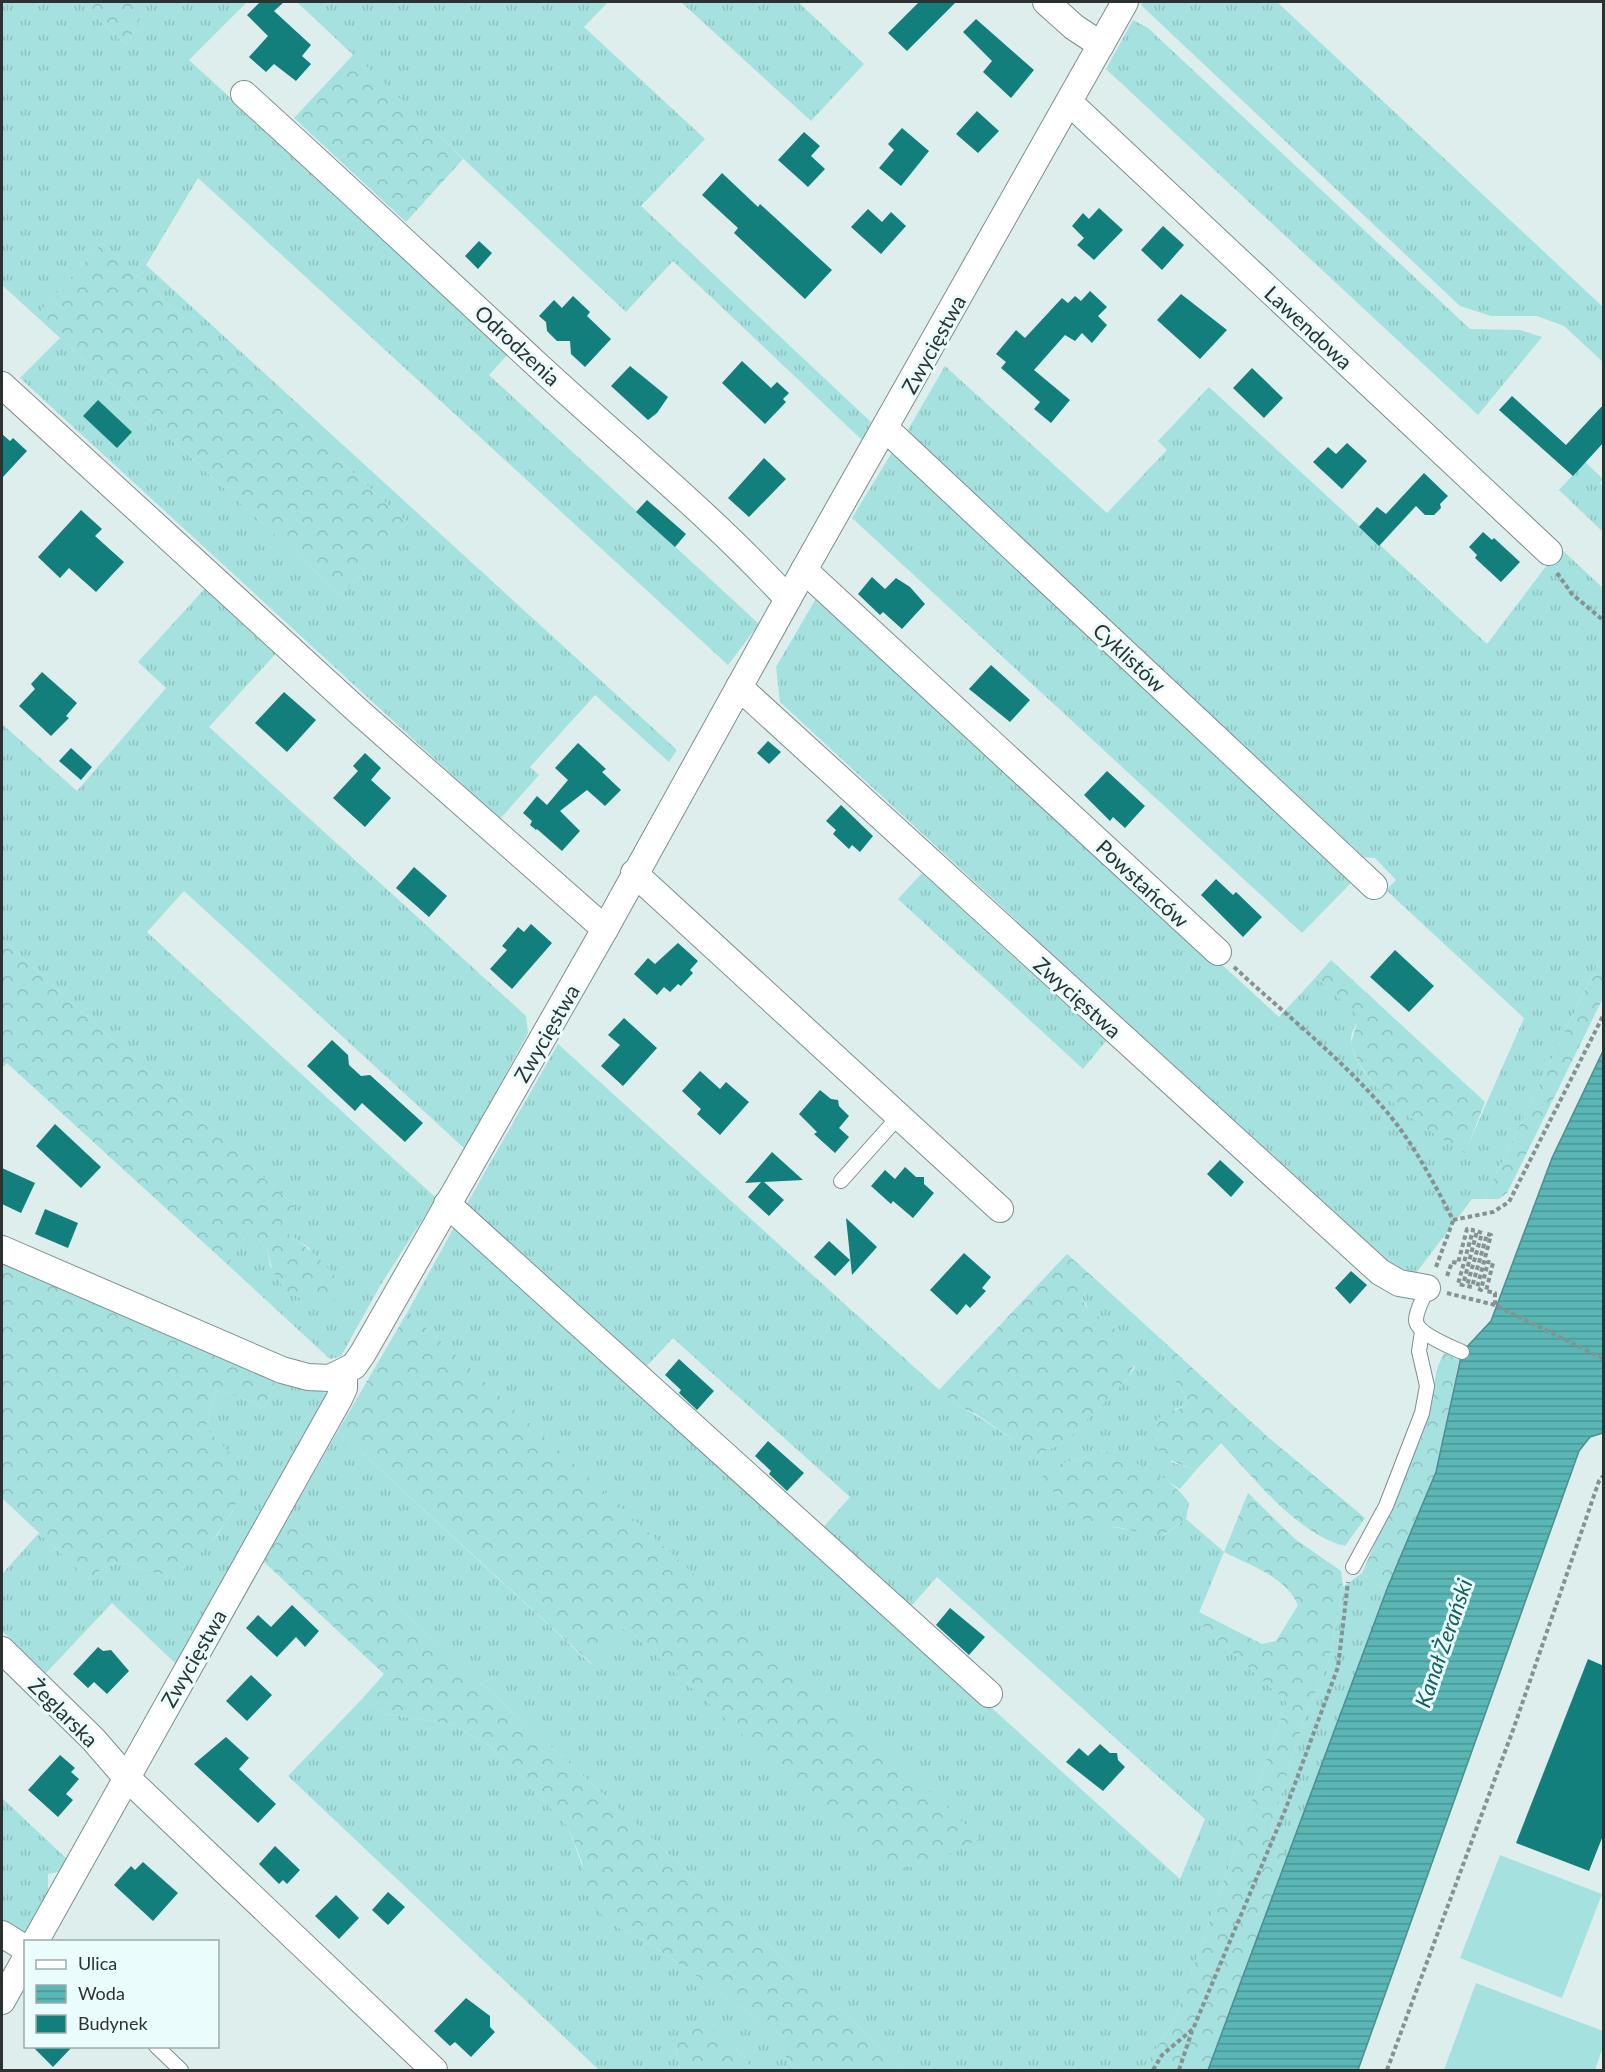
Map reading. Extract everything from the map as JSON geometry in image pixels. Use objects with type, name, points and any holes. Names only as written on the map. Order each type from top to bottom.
[{"type":"street","points":[[1046,2],[1074,27],[1101,45]]},
{"type":"street","name":"Zwycięstwa","points":[[36,1940],[125,1776],[339,1399],[344,1388],[344,1372],[354,1366],[363,1353],[605,929],[634,873],[1125,2]]},
{"type":"street","name":"Odrodzenia","points":[[244,94],[402,237],[541,368],[711,519],[788,599]]},
{"type":"street","name":"Lawendowa","points":[[1069,102],[1549,552]]},
{"type":"street","points":[[2,385],[358,711],[605,929]]},
{"type":"street","name":"Cyklistów","points":[[885,428],[1374,886]]},
{"type":"street","name":"Powstańców","points":[[804,570],[1218,952]]},
{"type":"street","name":"Zwycięstwa","points":[[739,687],[1380,1272],[1399,1283],[1441,1287]]},
{"type":"street","points":[[634,873],[1000,1209]]},
{"type":"street","points":[[447,1204],[989,1695]]},
{"type":"street","points":[[2,1250],[282,1370],[308,1377],[330,1378],[344,1372]]},
{"type":"street","name":"Żeglarska","points":[[2,1650],[93,1739],[125,1776],[434,2070]]},
{"type":"street","points":[[2,1934],[24,1942]]},
{"type":"street","name":"Zwycięstwa","points":[[2,2001],[24,1961]]},
{"type":"lane","points":[[842,1181],[900,1115]]},
{"type":"lane","points":[[1441,1287],[1416,1319],[1417,1325],[1422,1332],[1462,1352]]},
{"type":"lane","points":[[1353,1567],[1386,1506],[1420,1420],[1427,1386],[1419,1351],[1422,1332]]},
{"type":"lane","points":[[158,2048],[181,2070]]},
{"type":"path","points":[[1549,552],[1557,574],[1567,587],[1604,621]]},
{"type":"path","points":[[1218,952],[1326,1048],[1396,1123],[1428,1173],[1453,1220],[1447,1241],[1441,1287]]},
{"type":"path","points":[[1453,1220],[1493,1212],[1509,1202],[1604,1014]]},
{"type":"path","points":[[1441,1287],[1452,1262],[1458,1263],[1467,1228],[1473,1230],[1458,1284],[1463,1285],[1478,1231],[1482,1233],[1467,1286],[1472,1287],[1487,1234],[1491,1235],[1476,1288],[1481,1290],[1488,1262],[1493,1263],[1486,1291],[1495,1293],[1495,1305]]},
{"type":"path","points":[[1441,1287],[1495,1305],[1604,1359]]},
{"type":"path","points":[[1387,2070],[1513,1730],[1599,1480],[1604,1474]]},
{"type":"path","points":[[1179,2070],[1193,2029],[1286,1808],[1338,1666],[1347,1584],[1353,1567]]},
{"type":"path","points":[[1153,2070],[1162,2055],[1193,2029]]},
{"type":"green space","points":[[2,2],[80,2],[126,45],[149,2],[247,2],[189,60],[509,353],[489,375],[759,624],[728,665],[198,178],[146,265],[677,750],[669,762],[595,695],[530,767],[539,775],[500,819],[20,378],[60,338],[341,595],[408,523],[102,243],[36,316],[2,285]]},
{"type":"green space","points":[[80,2],[149,2],[126,45]]},
{"type":"green space","points":[[297,2],[608,2],[584,27],[705,139],[641,206],[871,422],[862,440],[673,261],[626,312]]},
{"type":"green space","points":[[681,2],[798,2],[864,64],[811,121]]},
{"type":"green space","points":[[1143,2],[1277,2],[1603,307],[1603,362],[1564,326],[1537,316],[1491,316],[1460,306],[1141,5]]},
{"type":"green space","points":[[1133,20],[1148,28],[1470,329],[1520,330],[1542,337],[1478,415],[1106,69]]},
{"type":"green space","points":[[354,54],[463,159],[406,222],[294,118]]},
{"type":"green space","points":[[102,243],[408,523],[341,595],[36,316]]},
{"type":"green space","points":[[945,366],[1107,513],[1167,450],[1158,441],[1209,387],[1487,644],[1560,548],[1603,588],[1603,953],[1484,1199],[1472,1199],[1416,1273],[1390,1266],[780,702],[776,667],[818,595],[1279,1017],[1316,977],[1360,1017],[1351,1039],[1355,1055],[1364,1072],[1379,1089],[1414,1119],[1465,1152],[1524,1018],[1386,890],[1396,880],[1375,858],[1364,857],[905,435]]},
{"type":"green space","points":[[894,449],[1352,873],[1351,883],[1302,933],[852,518]]},
{"type":"green space","points":[[1585,462],[1603,479],[1600,483],[1603,487],[1603,532],[1559,490]]},
{"type":"green space","points":[[208,585],[279,650],[209,727],[526,1016],[528,1033],[465,1149],[184,891],[147,932],[436,1198],[380,1286],[341,1356],[330,1359],[228,1265],[247,1234],[267,1247],[270,1266],[307,1300],[336,1300],[309,1248],[278,1227],[295,1206],[2,939],[2,724],[77,791],[166,688],[138,662]]},
{"type":"green space","points":[[922,873],[1106,1041],[1083,1069],[898,899]]},
{"type":"green space","points":[[2,939],[295,1206],[279,1227],[307,1248],[331,1271],[344,1290],[336,1300],[308,1300],[288,1291],[275,1274],[267,1247],[247,1234],[228,1265],[7,1063],[2,1068]]},
{"type":"green space","points":[[1603,953],[1603,998],[1507,1193],[1499,1199],[1484,1199]]},
{"type":"green space","points":[[1331,960],[1485,1102],[1465,1153],[1432,1133],[1398,1107],[1368,1076],[1357,1060],[1351,1043],[1359,1017],[1316,977]]},
{"type":"green space","points":[[558,1044],[956,1405],[1028,1449],[1039,1454],[1065,1442],[1129,1377],[1135,1367],[1112,1326],[1090,1312],[1082,1298],[1093,1277],[1163,1341],[1166,1367],[1188,1400],[1185,1406],[1175,1409],[1171,1462],[1196,1470],[1180,1489],[1153,1472],[1103,1451],[1058,1465],[1112,1527],[1164,1535],[1186,1519],[1224,1552],[1196,1620],[1287,1702],[1174,2022],[1142,2070],[906,2070],[292,1511],[338,1431],[591,1664],[625,1627],[734,1726],[979,1838],[408,1311],[457,1222],[1180,1879],[1205,1819],[937,1577],[906,1612],[819,1532],[850,1497],[673,1338],[643,1370],[465,1207]]},
{"type":"green space","points":[[1067,1254],[1093,1277],[1082,1298],[1084,1304],[1091,1312],[1114,1328],[1136,1360],[1129,1377],[1065,1442],[1039,1454],[1025,1448],[976,1414],[956,1405],[939,1390]]},
{"type":"green space","points":[[2,1259],[277,1376],[265,1408],[221,1390],[215,1392],[206,1428],[234,1460],[240,1475],[239,1491],[226,1522],[215,1537],[180,1573],[158,1574],[120,1563],[106,1566],[89,1580],[2,1498]]},
{"type":"green space","points":[[408,1311],[980,1838],[937,1860],[890,1870],[625,1627],[592,1664],[338,1431]]},
{"type":"green space","points":[[1163,1341],[1269,1438],[1365,1518],[1345,1546],[1327,1540],[1293,1517],[1262,1488],[1221,1443],[1196,1470],[1171,1460],[1158,1450],[1154,1444],[1152,1425],[1158,1418],[1185,1406],[1188,1400],[1166,1367]]},
{"type":"green space","points":[[1444,1353],[1459,1360],[1436,1472],[1387,1589],[1373,1583],[1362,1573],[1422,1436],[1438,1366]]},
{"type":"green space","points":[[277,1376],[327,1393],[176,1664],[112,1603],[46,1673],[2,1631],[2,1574],[39,1533],[89,1580],[106,1566],[120,1563],[158,1574],[180,1572],[218,1534],[233,1511],[234,1460],[206,1428],[215,1392],[221,1390],[265,1408]]},
{"type":"green space","points":[[1103,1451],[1139,1464],[1172,1484],[1189,1503],[1186,1519],[1163,1535],[1154,1536],[1122,1528],[1089,1524],[1039,1479],[1058,1465]]},
{"type":"green space","points":[[1248,1493],[1295,1539],[1341,1571],[1343,1587],[1329,1662],[1307,1710],[1271,1827],[1278,1847],[1289,1858],[1208,2070],[1142,2070],[1174,2022],[1287,1702],[1196,1620],[1199,1612],[1262,1644],[1276,1641],[1298,1605],[1285,1586],[1276,1579],[1224,1552]]},
{"type":"green space","points":[[292,1511],[906,2070],[794,2070],[782,2050],[744,2009],[650,1944],[614,1925],[595,1908],[589,1898],[582,1862],[568,1827],[508,1762],[487,1744],[452,1724],[386,1714],[362,1699],[384,1674],[263,1561]]},
{"type":"green space","points":[[1362,1573],[1373,1583],[1387,1589],[1289,1858],[1278,1847],[1271,1827],[1307,1710],[1329,1662],[1343,1587]]},
{"type":"green space","points":[[362,1699],[386,1714],[452,1724],[487,1744],[508,1762],[568,1827],[586,1876],[614,1925],[650,1944],[744,2009],[782,2050],[794,2070],[753,2070],[735,2047],[676,2045],[680,2070],[599,2070],[288,1776]]},
{"type":"green space","points":[[2,1798],[68,1860],[58,1872],[48,1874],[48,1892],[26,1932],[16,1934],[2,1920]]},
{"type":"green space","points":[[1500,1855],[1602,1894],[1562,1998],[1460,1958]]},
{"type":"green space","points":[[1476,1983],[1603,2031],[1603,2047],[1595,2070],[1444,2070]]},
{"type":"green space","points":[[701,2022],[735,2047],[753,2070],[680,2070],[676,2045],[686,2030]]},
{"type":"water","name":"Kanał Żerański","points":[[1603,1051],[1603,1433],[1590,1437],[1579,1451],[1358,2070],[1208,2070],[1387,1589],[1436,1472],[1462,1352],[1491,1321],[1552,1158]]},
{"type":"building","points":[[260,2],[284,2],[274,11],[311,45],[302,56],[311,64],[296,81],[274,64],[266,72],[249,57],[268,36],[247,15]]},
{"type":"building","points":[[919,2],[956,2],[907,51],[888,33]]},
{"type":"building","points":[[976,19],[1034,70],[1011,98],[983,72],[992,61],[963,32]]},
{"type":"building","points":[[977,111],[999,131],[978,153],[956,134]]},
{"type":"building","points":[[902,128],[929,151],[901,186],[879,168],[894,150],[888,144]]},
{"type":"building","points":[[804,132],[820,146],[811,156],[825,169],[808,187],[778,160]]},
{"type":"building","points":[[722,173],[758,207],[760,204],[832,270],[805,299],[734,233],[738,228],[702,195]]},
{"type":"building","points":[[1099,208],[1123,230],[1094,260],[1077,245],[1084,238],[1072,226],[1083,213],[1089,219]]},
{"type":"building","points":[[868,209],[882,222],[891,212],[906,226],[881,254],[851,227]]},
{"type":"building","points":[[1163,226],[1184,245],[1162,270],[1141,250]]},
{"type":"building","points":[[479,241],[492,253],[478,269],[465,256]]},
{"type":"building","points":[[1090,291],[1107,307],[1098,316],[1107,325],[1092,343],[1082,333],[1075,341],[1065,335],[1034,370],[1070,400],[1051,423],[1034,409],[1040,402],[1001,368],[1006,362],[996,354],[1016,330],[1025,338],[1062,298],[1068,303],[1075,296],[1081,301]]},
{"type":"building","points":[[1181,294],[1227,330],[1200,359],[1157,320]]},
{"type":"building","points":[[573,296],[590,312],[587,316],[611,339],[585,367],[571,354],[570,341],[557,341],[547,331],[546,322],[539,316],[554,300],[562,308]]},
{"type":"building","points":[[742,361],[771,388],[777,382],[789,393],[783,399],[786,402],[765,424],[722,383]]},
{"type":"building","points":[[630,366],[668,397],[657,413],[648,420],[611,386]]},
{"type":"building","points":[[1252,368],[1283,398],[1264,418],[1233,388]]},
{"type":"building","points":[[1512,396],[1566,445],[1604,404],[1604,442],[1573,476],[1499,410]]},
{"type":"building","points":[[98,400],[132,432],[117,448],[83,416]]},
{"type":"building","points":[[2,434],[10,441],[13,438],[27,451],[2,478]]},
{"type":"building","points":[[1347,443],[1367,461],[1342,489],[1313,462],[1328,447],[1336,454]]},
{"type":"building","points":[[764,458],[786,479],[749,517],[728,498]]},
{"type":"building","points":[[1424,473],[1448,496],[1440,504],[1441,508],[1434,515],[1425,515],[1416,506],[1379,546],[1359,527],[1377,507],[1386,514]]},
{"type":"building","points":[[647,500],[686,534],[675,547],[636,512]]},
{"type":"building","points":[[81,510],[102,529],[95,536],[124,562],[96,592],[69,568],[60,578],[38,557]]},
{"type":"building","points":[[1483,532],[1492,540],[1494,538],[1520,562],[1501,582],[1475,558],[1477,555],[1469,547]]},
{"type":"building","points":[[872,577],[885,589],[896,578],[910,587],[925,604],[902,629],[883,612],[880,615],[858,594]]},
{"type":"building","points":[[991,665],[1030,700],[1010,722],[969,689]]},
{"type":"building","points":[[42,672],[77,703],[66,716],[69,718],[51,736],[19,706],[35,689],[31,684]]},
{"type":"building","points":[[284,692],[316,720],[287,752],[255,723]]},
{"type":"building","points":[[768,741],[781,752],[769,764],[757,753]]},
{"type":"building","points":[[578,743],[606,769],[602,772],[621,790],[605,806],[587,790],[560,811],[580,831],[562,851],[530,825],[532,821],[523,813],[537,796],[547,805],[568,780],[555,768]]},
{"type":"building","points":[[71,748],[92,767],[81,780],[59,761]]},
{"type":"building","points":[[365,753],[381,768],[371,780],[391,798],[365,827],[333,798],[358,771],[353,766]]},
{"type":"building","points":[[1107,771],[1145,806],[1125,828],[1113,817],[1110,821],[1084,795]]},
{"type":"building","points":[[841,805],[873,836],[860,852],[852,845],[849,849],[833,834],[836,830],[826,821]]},
{"type":"building","points":[[414,867],[447,896],[429,917],[396,888]]},
{"type":"building","points":[[1216,879],[1233,895],[1236,892],[1262,917],[1243,937],[1201,895]]},
{"type":"building","points":[[531,924],[552,943],[512,989],[490,969],[507,950],[502,946],[518,927],[524,932]]},
{"type":"building","points":[[678,943],[698,961],[690,970],[693,973],[681,986],[678,984],[670,992],[664,987],[657,995],[634,974],[648,958],[655,964]]},
{"type":"building","points":[[1395,950],[1434,986],[1409,1012],[1370,977]]},
{"type":"building","points":[[624,1018],[657,1048],[623,1086],[601,1066],[620,1045],[608,1035]]},
{"type":"building","points":[[332,1040],[348,1055],[349,1065],[361,1076],[370,1075],[423,1123],[405,1142],[362,1103],[355,1111],[307,1066]]},
{"type":"building","points":[[700,1071],[720,1089],[726,1082],[749,1102],[720,1135],[697,1114],[701,1109],[682,1091]]},
{"type":"building","points":[[820,1090],[831,1099],[838,1100],[839,1106],[849,1116],[839,1128],[849,1137],[835,1153],[814,1134],[817,1132],[799,1114]]},
{"type":"building","points":[[55,1124],[101,1167],[81,1188],[36,1146]]},
{"type":"building","points":[[772,1152],[803,1180],[764,1182],[784,1200],[769,1216],[748,1197],[761,1182],[745,1183]]},
{"type":"building","points":[[1220,1160],[1244,1182],[1231,1197],[1207,1174]]},
{"type":"building","points":[[905,1167],[916,1177],[924,1177],[924,1184],[934,1193],[913,1218],[893,1201],[891,1204],[871,1186],[885,1170],[895,1179]]},
{"type":"building","points":[[2,1168],[35,1183],[21,1213],[2,1204]]},
{"type":"building","points":[[45,1209],[78,1223],[68,1248],[35,1234]]},
{"type":"building","points":[[846,1218],[877,1247],[852,1275]]},
{"type":"building","points":[[829,1241],[850,1260],[835,1276],[814,1257]]},
{"type":"building","points":[[964,1253],[991,1277],[982,1288],[986,1291],[970,1308],[966,1304],[957,1315],[930,1290]]},
{"type":"building","points":[[1351,1271],[1367,1285],[1350,1304],[1335,1288]]},
{"type":"building","points":[[679,1359],[714,1391],[697,1410],[679,1393],[681,1390],[665,1375]]},
{"type":"building","points":[[768,1441],[804,1473],[787,1491],[769,1474],[771,1471],[755,1456]]},
{"type":"building","points":[[292,1605],[319,1631],[305,1647],[296,1637],[277,1657],[246,1628],[258,1615],[271,1627]]},
{"type":"building","points":[[950,1608],[985,1637],[969,1655],[936,1625]]},
{"type":"building","points":[[98,1647],[103,1651],[111,1650],[129,1671],[107,1694],[94,1682],[88,1688],[73,1674]]},
{"type":"building","points":[[1588,1659],[1604,1666],[1604,1833],[1589,1871],[1516,1843]]},
{"type":"building","points":[[251,1675],[272,1695],[247,1721],[226,1701]]},
{"type":"building","points":[[226,1737],[249,1758],[239,1769],[276,1804],[258,1823],[194,1764]]},
{"type":"building","points":[[1100,1744],[1110,1753],[1117,1753],[1118,1760],[1125,1767],[1103,1791],[1066,1762],[1079,1748],[1088,1756]]},
{"type":"building","points":[[60,1755],[75,1768],[71,1772],[79,1779],[66,1794],[73,1800],[58,1817],[28,1790]]},
{"type":"building","points":[[275,1846],[300,1870],[287,1884],[283,1880],[279,1884],[259,1864]]},
{"type":"building","points":[[143,1862],[178,1893],[153,1921],[114,1885],[131,1866],[135,1870]]},
{"type":"building","points":[[388,1892],[405,1907],[388,1925],[372,1910]]},
{"type":"building","points":[[336,1895],[359,1918],[339,1939],[315,1916]]},
{"type":"building","points":[[466,1998],[490,2016],[490,2027],[495,2032],[471,2057],[455,2042],[450,2046],[434,2031]]},
{"type":"building","points":[[34,2048],[71,2048],[53,2067]]}]
